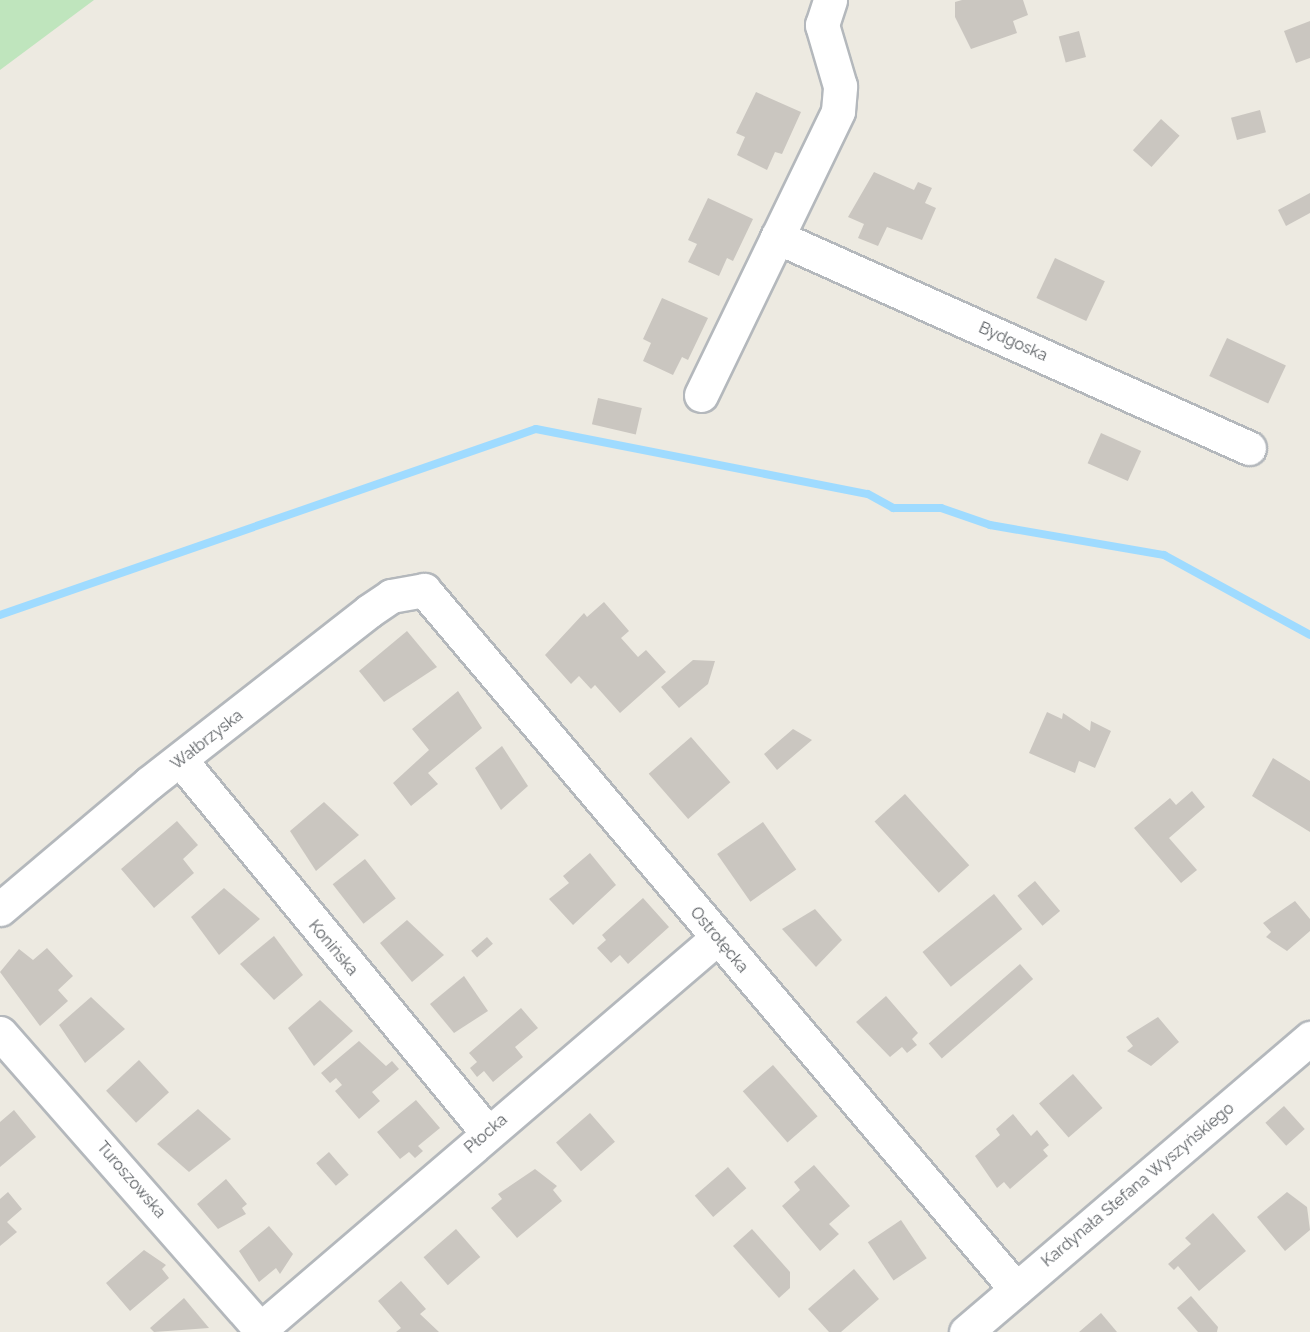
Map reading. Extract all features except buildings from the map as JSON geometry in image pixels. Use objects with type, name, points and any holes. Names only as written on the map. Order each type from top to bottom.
[{"type":"street","points":[[701,395],[838,111],[840,86],[822,25],[830,0]]},
{"type":"street","name":"Bydgoska","points":[[777,237],[1249,448]]},
{"type":"street","name":"Wałbrzyska","points":[[0,909],[149,783],[182,762],[369,611],[391,596],[423,590]]},
{"type":"street","name":"Ostrołęcka","points":[[423,590],[1016,1289]]},
{"type":"street","name":"Konińska","points":[[182,762],[487,1132]]},
{"type":"street","name":"Płocka","points":[[258,1330],[487,1132],[717,938]]},
{"type":"street","name":"Turoszowska","points":[[0,1033],[258,1330]]},
{"type":"street","name":"Kardynała Stefana Wyszyńskiego","points":[[966,1332],[1310,1038]]},
{"type":"green space","points":[[0,0],[94,0],[0,70]]},
{"type":"waterway","points":[[0,615],[536,429],[868,494],[893,508],[941,508],[990,525],[1164,555],[1310,635]]}]
